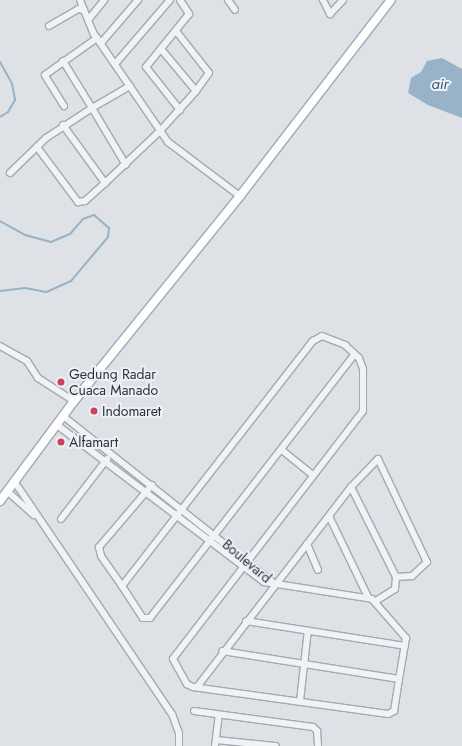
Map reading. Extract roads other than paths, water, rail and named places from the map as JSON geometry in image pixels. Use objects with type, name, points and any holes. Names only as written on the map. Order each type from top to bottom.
[{"type":"street","points":[[80,0],[88,20],[99,40],[160,131],[177,152],[240,196]]},
{"type":"street","points":[[88,20],[104,0]]},
{"type":"street","points":[[64,106],[45,75],[63,61],[99,40],[138,0]]},
{"type":"street","points":[[115,64],[170,0]]},
{"type":"street","points":[[180,0],[189,13],[146,68],[180,110]]},
{"type":"street","points":[[228,0],[235,10]]},
{"type":"street","points":[[323,0],[330,14],[343,0]]},
{"type":"street","points":[[0,501],[57,426],[74,401],[240,196],[391,0]]},
{"type":"street","points":[[49,26],[78,9],[84,10]]},
{"type":"street","points":[[37,147],[78,202],[105,183],[126,165],[180,110],[209,72],[176,31]]},
{"type":"street","points":[[161,49],[196,91]]},
{"type":"street","points":[[63,61],[126,165]]},
{"type":"street","points":[[10,174],[37,147],[63,125],[130,86]]},
{"type":"street","points":[[63,125],[105,183]]},
{"type":"street","points":[[122,586],[315,338],[322,336],[339,342],[355,354],[363,369],[364,408],[247,558],[173,657],[187,684],[197,687],[392,713],[405,646],[405,634],[376,601],[368,597],[275,584]]},
{"type":"street","points":[[0,346],[28,362],[38,378],[74,401]]},
{"type":"street","points":[[152,485],[99,547],[101,556],[143,618],[148,619],[283,451],[355,354]]},
{"type":"street","name":"Boulevard","points":[[63,416],[216,536],[247,558],[275,584]]},
{"type":"street","name":"Boulevard","points":[[57,426],[146,491],[264,582],[275,584]]},
{"type":"street","points":[[283,451],[313,475]]},
{"type":"street","points":[[61,519],[111,454]]},
{"type":"street","points":[[197,687],[222,651],[374,460],[382,461],[427,562],[412,576],[396,577]]},
{"type":"street","points":[[14,481],[172,714],[179,746]]},
{"type":"street","points":[[351,487],[396,577],[395,589],[376,601]]},
{"type":"street","points":[[7,491],[41,521]]},
{"type":"street","points":[[329,516],[368,597]]},
{"type":"street","points":[[307,544],[318,570]]},
{"type":"street","points":[[246,621],[405,646]]},
{"type":"street","points":[[300,701],[308,630]]},
{"type":"street","points":[[222,651],[399,679]]},
{"type":"street","points":[[194,711],[313,727],[317,731],[316,746]]},
{"type":"street","points":[[219,715],[215,743],[276,746]]},
{"type":"water","name":"air","points":[[442,58],[462,69],[462,118],[428,105],[408,93],[411,78],[421,72],[427,61]]},
{"type":"waterway","points":[[0,62],[12,84],[15,100],[8,112],[0,117]]},
{"type":"waterway","points":[[0,221],[25,235],[51,242],[70,234],[83,219],[94,215],[109,228],[108,237],[71,281],[46,292],[25,288],[0,291]]},
{"type":"place","name":"Gedung Radar Cuaca Manado","points":[[61,382]]},
{"type":"place","name":"Indomaret","points":[[94,411]]},
{"type":"place","name":"Alfamart","points":[[61,442]]}]
